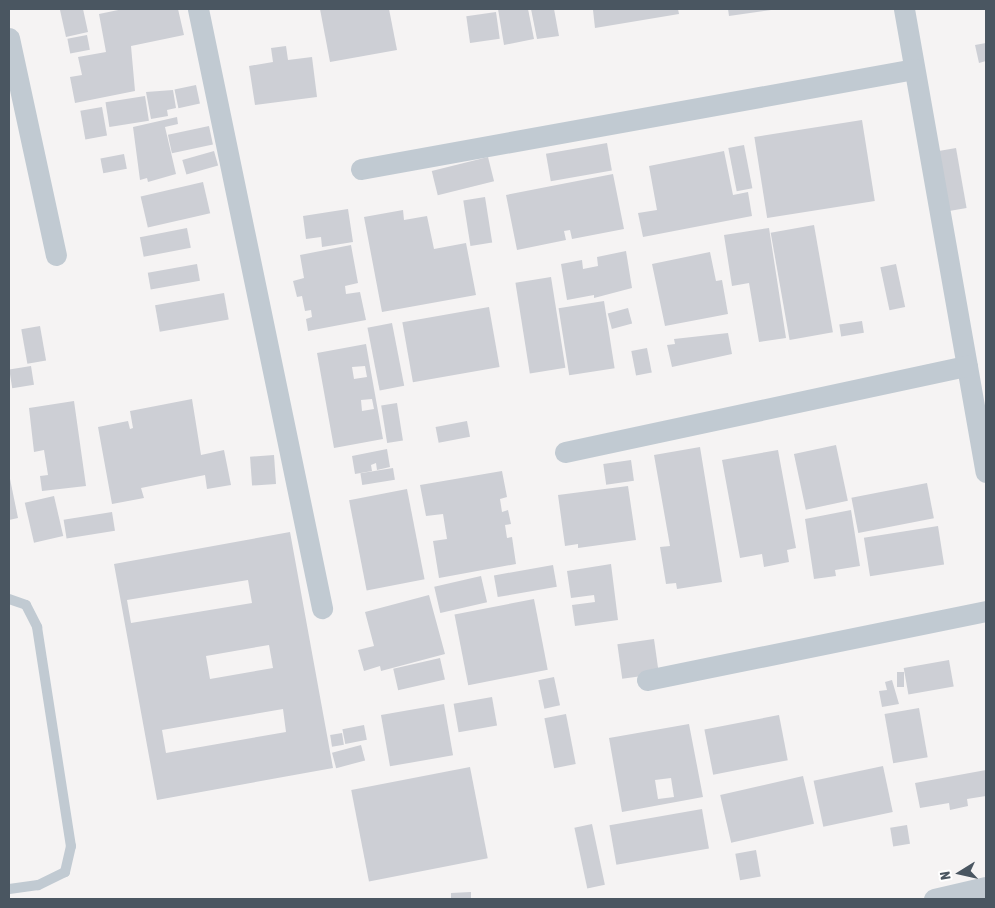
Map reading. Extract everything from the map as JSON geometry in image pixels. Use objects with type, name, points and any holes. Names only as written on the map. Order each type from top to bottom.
[{"type":"street","points":[[198,9],[322,608]]},
{"type":"street","points":[[904,9],[986,472]]},
{"type":"street","points":[[9,38],[56,254]]},
{"type":"street","points":[[361,169],[914,69]]},
{"type":"street","points":[[565,452],[967,366]]},
{"type":"street","points":[[647,680],[986,611]]},
{"type":"street","points":[[934,899],[986,888]]},
{"type":"lane","points":[[9,599],[26,605],[37,627],[71,846],[65,872],[38,885],[9,889]]},
{"type":"building","points":[[83,9],[88,32],[66,37],[60,10]]},
{"type":"building","points":[[123,9],[178,9],[184,35],[131,46],[135,91],[75,103],[70,77],[82,75],[78,57],[106,52],[99,14]]},
{"type":"building","points":[[320,9],[389,9],[397,50],[330,62]]},
{"type":"building","points":[[498,9],[528,9],[534,39],[504,45]]},
{"type":"building","points":[[531,9],[554,9],[559,36],[537,39]]},
{"type":"building","points":[[678,9],[679,14],[595,28],[593,10]]},
{"type":"building","points":[[728,9],[771,9],[771,10],[729,16]]},
{"type":"building","points":[[496,12],[500,39],[470,43],[466,16]]},
{"type":"building","points":[[87,35],[90,50],[70,54],[67,39]]},
{"type":"building","points":[[986,43],[986,61],[979,63],[975,45]]},
{"type":"building","points":[[286,46],[288,60],[312,57],[317,97],[255,105],[249,66],[273,62],[271,48]]},
{"type":"building","points":[[196,85],[200,104],[178,108],[174,90]]},
{"type":"building","points":[[173,90],[176,108],[167,110],[168,116],[151,119],[146,92]]},
{"type":"building","points":[[145,96],[149,121],[109,127],[105,102]]},
{"type":"building","points":[[102,107],[107,136],[85,139],[80,111]]},
{"type":"building","points":[[177,117],[178,124],[165,127],[176,174],[148,182],[147,178],[140,180],[133,127]]},
{"type":"building","points":[[862,120],[875,201],[767,218],[754,137]]},
{"type":"building","points":[[209,126],[213,145],[172,153],[168,135]]},
{"type":"building","points":[[607,143],[612,171],[551,181],[546,154]]},
{"type":"building","points":[[744,145],[752,188],[737,191],[728,148]]},
{"type":"building","points":[[956,148],[967,208],[948,211],[937,151]]},
{"type":"building","points":[[214,151],[218,165],[186,175],[182,160]]},
{"type":"building","points":[[724,151],[733,195],[748,192],[752,216],[643,237],[638,213],[657,210],[649,166]]},
{"type":"building","points":[[124,154],[127,169],[103,173],[100,159]]},
{"type":"building","points":[[488,157],[494,181],[438,195],[432,171]]},
{"type":"building","points":[[613,174],[624,229],[572,239],[570,230],[564,231],[566,240],[517,250],[506,195]]},
{"type":"building","points":[[203,182],[210,213],[148,228],[141,196]]},
{"type":"building","points":[[485,197],[492,242],[470,246],[463,200]]},
{"type":"building","points":[[348,209],[353,242],[322,247],[321,237],[306,239],[303,216]]},
{"type":"building","points":[[403,210],[404,220],[427,216],[434,249],[466,243],[476,295],[382,312],[364,217]]},
{"type":"building","points":[[814,225],[833,332],[790,340],[771,233]]},
{"type":"building","points":[[187,228],[191,248],[144,257],[140,237]]},
{"type":"building","points":[[769,228],[786,338],[759,342],[749,283],[732,286],[724,235]]},
{"type":"building","points":[[351,245],[358,283],[345,286],[346,294],[360,292],[366,320],[308,331],[306,319],[312,317],[311,310],[305,311],[302,296],[297,297],[293,281],[304,278],[300,255]]},
{"type":"building","points":[[626,251],[632,288],[594,298],[594,295],[567,300],[561,264],[582,260],[583,269],[598,266],[597,257]]},
{"type":"building","points":[[710,252],[716,281],[722,280],[728,314],[665,326],[652,264]]},
{"type":"building","points":[[197,264],[200,281],[151,289],[148,273]]},
{"type":"building","points":[[896,264],[905,307],[889,310],[880,267]]},
{"type":"building","points":[[551,277],[565,368],[530,373],[515,283]]},
{"type":"building","points":[[224,293],[229,320],[160,332],[155,305]]},
{"type":"building","points":[[604,301],[615,368],[569,375],[559,308]]},
{"type":"building","points":[[489,307],[500,367],[413,382],[402,322]]},
{"type":"building","points":[[628,308],[632,323],[612,329],[608,313]]},
{"type":"building","points":[[862,321],[864,333],[841,336],[839,325]]},
{"type":"building","points":[[392,323],[404,386],[380,391],[367,328]]},
{"type":"building","points":[[40,326],[46,360],[27,364],[21,329]]},
{"type":"building","points":[[728,333],[732,354],[672,367],[667,345],[675,344],[674,339]]},
{"type":"building","points":[[366,344],[383,439],[334,448],[317,353]],"holes":[[[365,366],[367,377],[354,379],[352,367]],[[372,399],[374,409],[362,411],[361,400]]]},
{"type":"building","points":[[647,348],[652,373],[636,376],[631,351]]},
{"type":"building","points":[[31,366],[34,385],[12,388],[9,369]]},
{"type":"building","points":[[192,399],[201,455],[224,450],[231,485],[207,489],[205,475],[141,488],[144,498],[112,504],[98,427],[128,421],[130,429],[133,428],[130,411]]},
{"type":"building","points":[[74,401],[86,486],[42,491],[40,476],[48,475],[44,450],[34,452],[29,408]]},
{"type":"building","points":[[397,403],[403,441],[387,443],[381,406]]},
{"type":"building","points":[[467,421],[470,437],[439,443],[436,427]]},
{"type":"building","points":[[836,445],[848,501],[806,510],[794,454]]},
{"type":"building","points":[[700,447],[722,582],[677,589],[676,583],[666,584],[660,547],[670,546],[654,455]]},
{"type":"building","points":[[387,449],[390,467],[377,470],[376,463],[371,465],[372,471],[355,474],[352,456]]},
{"type":"building","points":[[778,450],[796,548],[787,550],[789,562],[764,567],[762,554],[740,558],[722,460]]},
{"type":"building","points":[[274,455],[276,484],[252,486],[250,457]]},
{"type":"building","points":[[631,460],[634,481],[606,485],[603,464]]},
{"type":"building","points":[[393,468],[395,480],[362,485],[360,473]]},
{"type":"building","points":[[502,471],[507,497],[500,499],[502,512],[508,510],[511,524],[505,525],[507,538],[512,537],[516,564],[439,578],[433,541],[447,539],[443,514],[426,516],[420,485]]},
{"type":"building","points":[[9,474],[18,518],[9,520]]},
{"type":"building","points":[[927,483],[934,518],[858,533],[851,498]]},
{"type":"building","points":[[628,486],[636,540],[578,548],[578,544],[565,546],[558,495]]},
{"type":"building","points":[[407,489],[425,579],[367,591],[349,500]]},
{"type":"building","points":[[54,496],[63,536],[34,543],[25,503]]},
{"type":"building","points":[[851,510],[860,566],[835,570],[836,576],[814,579],[805,519]]},
{"type":"building","points":[[112,512],[115,531],[67,538],[64,520]]},
{"type":"building","points":[[938,526],[944,565],[870,576],[864,538]]},
{"type":"building","points":[[290,532],[333,768],[157,800],[114,564]],"holes":[[[248,580],[252,603],[131,623],[127,600]],[[269,645],[273,668],[210,679],[206,656]],[[283,709],[286,732],[166,753],[162,730]]]},
{"type":"building","points":[[611,564],[618,620],[575,626],[572,605],[595,602],[594,595],[571,598],[567,571]]},
{"type":"building","points":[[553,565],[557,587],[498,597],[494,575]]},
{"type":"building","points":[[481,576],[487,602],[440,613],[434,587]]},
{"type":"building","points":[[429,595],[445,654],[381,671],[380,666],[364,671],[358,650],[374,646],[365,612]]},
{"type":"building","points":[[534,599],[548,670],[468,685],[454,614]]},
{"type":"building","points":[[654,639],[659,674],[622,679],[617,644]]},
{"type":"building","points":[[440,658],[445,679],[398,690],[393,669]]},
{"type":"building","points":[[949,660],[954,687],[908,695],[904,668]]},
{"type":"building","points":[[897,672],[904,672],[904,687],[897,687]]},
{"type":"building","points":[[554,677],[560,705],[544,709],[538,680]]},
{"type":"building","points":[[892,680],[899,704],[882,707],[879,691],[887,690],[885,682]]},
{"type":"building","points":[[492,697],[497,726],[459,732],[454,704]]},
{"type":"building","points":[[444,704],[453,755],[390,766],[381,715]]},
{"type":"building","points":[[919,708],[928,757],[893,763],[885,714]]},
{"type":"building","points":[[566,714],[576,764],[554,768],[544,718]]},
{"type":"building","points":[[779,715],[788,760],[713,775],[704,730]]},
{"type":"building","points":[[689,724],[703,797],[622,812],[609,738]],"holes":[[[671,778],[674,797],[658,799],[655,780]]]},
{"type":"building","points":[[364,725],[367,740],[345,744],[342,729]]},
{"type":"building","points":[[342,733],[344,745],[332,747],[330,735]]},
{"type":"building","points":[[361,745],[365,760],[336,768],[332,753]]},
{"type":"building","points":[[883,766],[893,812],[823,827],[814,781]]},
{"type":"building","points":[[470,767],[488,858],[369,881],[351,790]]},
{"type":"building","points":[[986,770],[986,796],[967,799],[968,806],[950,810],[949,803],[920,808],[915,783]]},
{"type":"building","points":[[803,776],[814,824],[731,843],[720,795]]},
{"type":"building","points":[[702,809],[709,848],[616,865],[609,825]]},
{"type":"building","points":[[592,824],[605,885],[587,888],[574,828]]},
{"type":"building","points":[[907,825],[910,844],[893,846],[890,828]]},
{"type":"building","points":[[756,850],[761,877],[740,880],[735,854]]},
{"type":"building","points":[[471,892],[471,899],[451,899],[451,893]]}]
